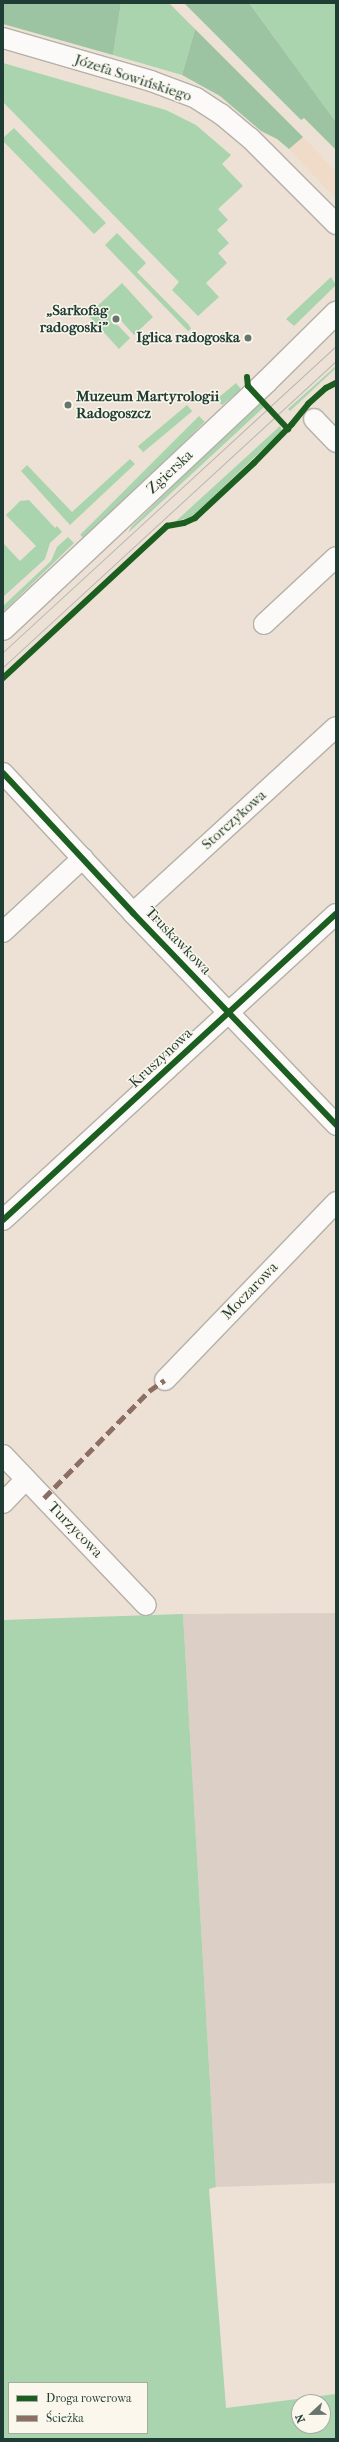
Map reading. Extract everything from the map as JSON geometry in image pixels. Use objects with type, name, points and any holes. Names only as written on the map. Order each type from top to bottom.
[{"type":"main road","name":"Zgierska","points":[[3,629],[267,381],[336,313]]},
{"type":"street","name":"Józefa Sowińskiego","points":[[3,38],[151,81],[196,98],[232,123],[250,138],[336,224]]},
{"type":"street","points":[[314,419],[336,442]]},
{"type":"street","points":[[264,624],[336,557]]},
{"type":"street","name":"Storczykowa","points":[[133,913],[336,728]]},
{"type":"street","name":"Truskawkowa","points":[[3,773],[133,913],[336,1125]]},
{"type":"street","points":[[3,932],[83,858]]},
{"type":"street","name":"Kruszynowa","points":[[3,1220],[336,914]]},
{"type":"street","name":"Moczarowa","points":[[165,1380],[336,1202]]},
{"type":"street","name":"Turzycowa","points":[[3,1455],[146,1605]]},
{"type":"street","points":[[3,1503],[26,1479]]},
{"type":"shaded area","points":[[303,137],[336,172],[336,199],[289,149]]},
{"type":"shaded area","points":[[336,1613],[336,2183],[216,2187],[183,1614]]},
{"type":"green space","points":[[3,3],[121,3],[113,55],[3,24]]},
{"type":"green space","points":[[121,3],[169,3],[195,29],[182,75],[113,55]]},
{"type":"green space","points":[[184,3],[249,3],[336,122],[336,150],[304,118],[301,120]]},
{"type":"green space","points":[[249,3],[336,3],[336,122]]},
{"type":"green space","points":[[195,29],[303,137],[289,149],[277,139],[261,131],[220,96],[182,75]]},
{"type":"green space","points":[[3,63],[166,110],[196,125],[231,155],[222,164],[243,186],[218,209],[228,220],[217,230],[229,243],[218,253],[227,263],[206,283],[219,297],[198,316],[172,290],[179,282],[3,102]]},
{"type":"green space","points":[[14,128],[106,223],[94,234],[3,141],[3,138]]},
{"type":"green space","points":[[117,233],[146,263],[137,272],[189,325],[191,329],[188,331],[105,245]]},
{"type":"green space","points":[[331,277],[336,285],[294,326],[286,319]]},
{"type":"green space","points":[[122,283],[153,317],[134,335],[116,315],[112,319],[130,338],[119,349],[88,315]]},
{"type":"green space","points":[[336,366],[336,368],[290,411],[288,409]]},
{"type":"green space","points":[[236,383],[241,389],[222,405],[217,399]]},
{"type":"green space","points":[[259,402],[264,407],[128,533],[132,526]]},
{"type":"green space","points":[[187,405],[192,411],[143,452],[138,446]]},
{"type":"green space","points":[[199,416],[205,422],[86,540],[80,535]]},
{"type":"green space","points":[[280,426],[282,431],[193,516],[175,522]]},
{"type":"green space","points":[[130,459],[135,464],[70,525],[21,471],[27,465],[72,512]]},
{"type":"green space","points":[[29,500],[55,528],[57,526],[62,532],[50,543],[45,559],[3,597],[3,543],[20,561],[36,546],[6,515],[20,501]]},
{"type":"green space","points":[[68,537],[74,543],[3,612],[3,606],[51,561],[57,547]]},
{"type":"green space","points":[[183,1614],[216,2187],[209,2189],[226,2408],[291,2400],[291,2434],[331,2434],[331,2395],[336,2394],[336,2439],[3,2439],[3,1620]]},
{"type":"tram line","points":[[3,652],[336,346]]},
{"type":"tram line","points":[[3,667],[336,361]]},
{"type":"marked path","points":[[44,1498],[149,1391],[165,1380]]},
{"type":"cycle path","points":[[247,377],[248,386],[288,429]]},
{"type":"cycle path","points":[[3,678],[167,526],[184,523],[195,518],[254,463],[292,424],[308,404],[326,388],[336,383]]},
{"type":"cycle path","points":[[3,773],[133,913],[336,1125]]},
{"type":"cycle path","points":[[3,1220],[336,914]]},
{"type":"place","name":"„Sarkofag radogoski”","points":[[116,319]]},
{"type":"place","name":"Iglica radogoska","points":[[248,338]]},
{"type":"place","name":"Muzeum Martyrologii Radogoszcz","points":[[68,405]]}]
